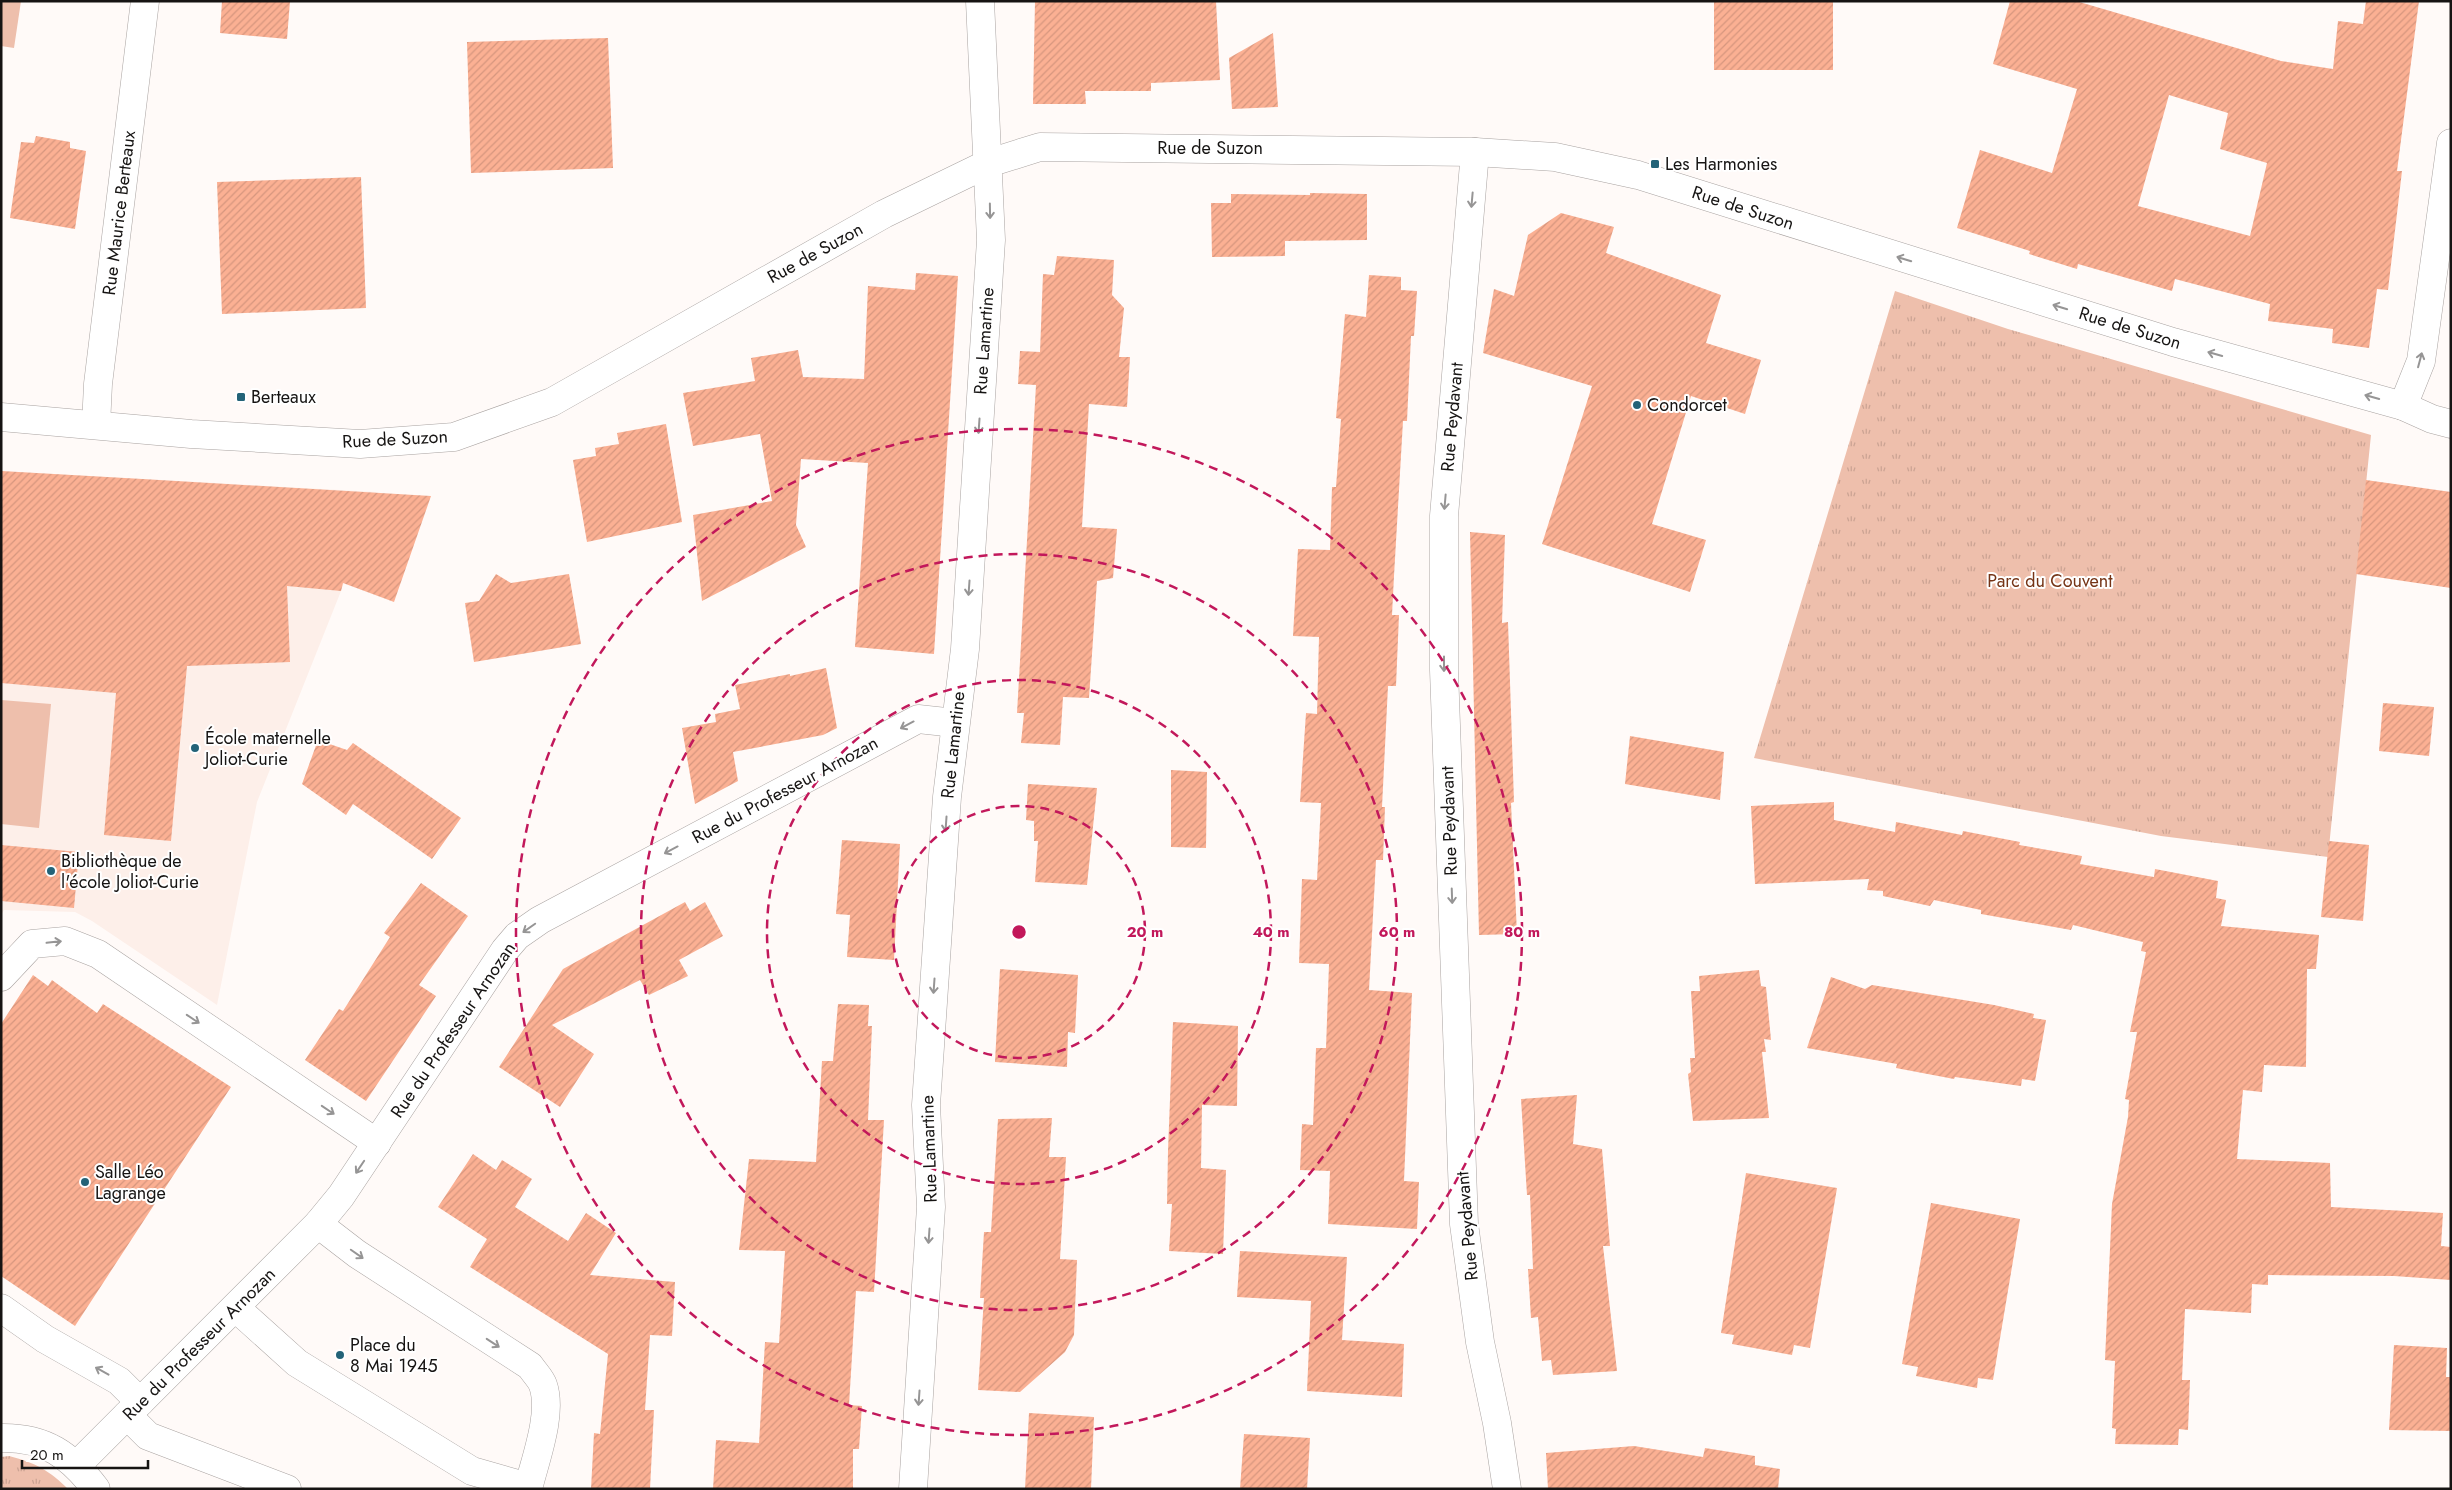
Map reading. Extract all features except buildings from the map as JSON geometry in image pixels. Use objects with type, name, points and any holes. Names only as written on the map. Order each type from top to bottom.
[{"type":"street","name":"Rue Maurice Berteaux","points":[[96,425],[98,384],[144,1]]},
{"type":"street","name":"Rue Lamartine","points":[[913,1489],[931,1207],[926,1105],[954,723],[965,649],[991,240],[989,163],[980,1]]},
{"type":"street","points":[[2402,406],[2420,361],[2451,143]]},
{"type":"street","name":"Rue de Suzon","points":[[1,417],[360,444],[454,437],[552,402],[884,214],[989,163],[1040,147],[1475,152],[1555,156],[1638,175],[2173,342],[2402,406],[2432,420],[2451,424]]},
{"type":"street","name":"Rue Peydavant","points":[[1475,152],[1444,516],[1444,670],[1464,1224],[1480,1342],[1497,1423],[1507,1489]]},
{"type":"street","name":"Rue du Professeur Arnozan","points":[[78,1465],[318,1224],[341,1196],[505,950],[517,936],[540,920],[918,719],[954,723]]},
{"type":"street","points":[[1,977],[32,944],[65,941],[98,954],[377,1142]]},
{"type":"street","points":[[236,1308],[297,1363],[472,1471],[528,1488],[545,1416],[546,1400],[543,1383],[530,1366],[357,1254],[318,1224]]},
{"type":"street","points":[[1,1308],[45,1339],[119,1380],[148,1436],[287,1489]]},
{"type":"street","points":[[1,1438],[18,1438],[50,1447],[78,1465],[96,1489]]},
{"type":"shaded area","name":"École maternelle Joliot-Curie","points":[[1,471],[376,492],[341,591],[257,802],[217,1005],[92,921],[75,912],[4,910],[1,915]]},
{"type":"green space","points":[[1,1],[21,1],[14,48],[1,46]]},
{"type":"green space","name":"Parc du Couvent","points":[[1895,291],[2008,329],[2371,435],[2328,857],[2161,836],[1754,758]]},
{"type":"green space","points":[[1,700],[51,704],[39,828],[1,824]]},
{"type":"green space","points":[[9,1456],[41,1468],[68,1489],[1,1489],[1,1457]]},
{"type":"place","name":"Les Harmonies","points":[[1655,164]]},
{"type":"place","name":"Berteaux","points":[[241,397]]},
{"type":"place","name":"Condorcet","points":[[1637,405]]},
{"type":"place","name":"École maternelle Joliot-Curie","points":[[195,748]]},
{"type":"place","name":"Bibliothèque de l'école Joliot-Curie","points":[[51,871]]},
{"type":"place","name":"Salle Léo Lagrange","points":[[85,1182]]},
{"type":"place","name":"Place du 8 Mai 1945","points":[[340,1355]]}]
